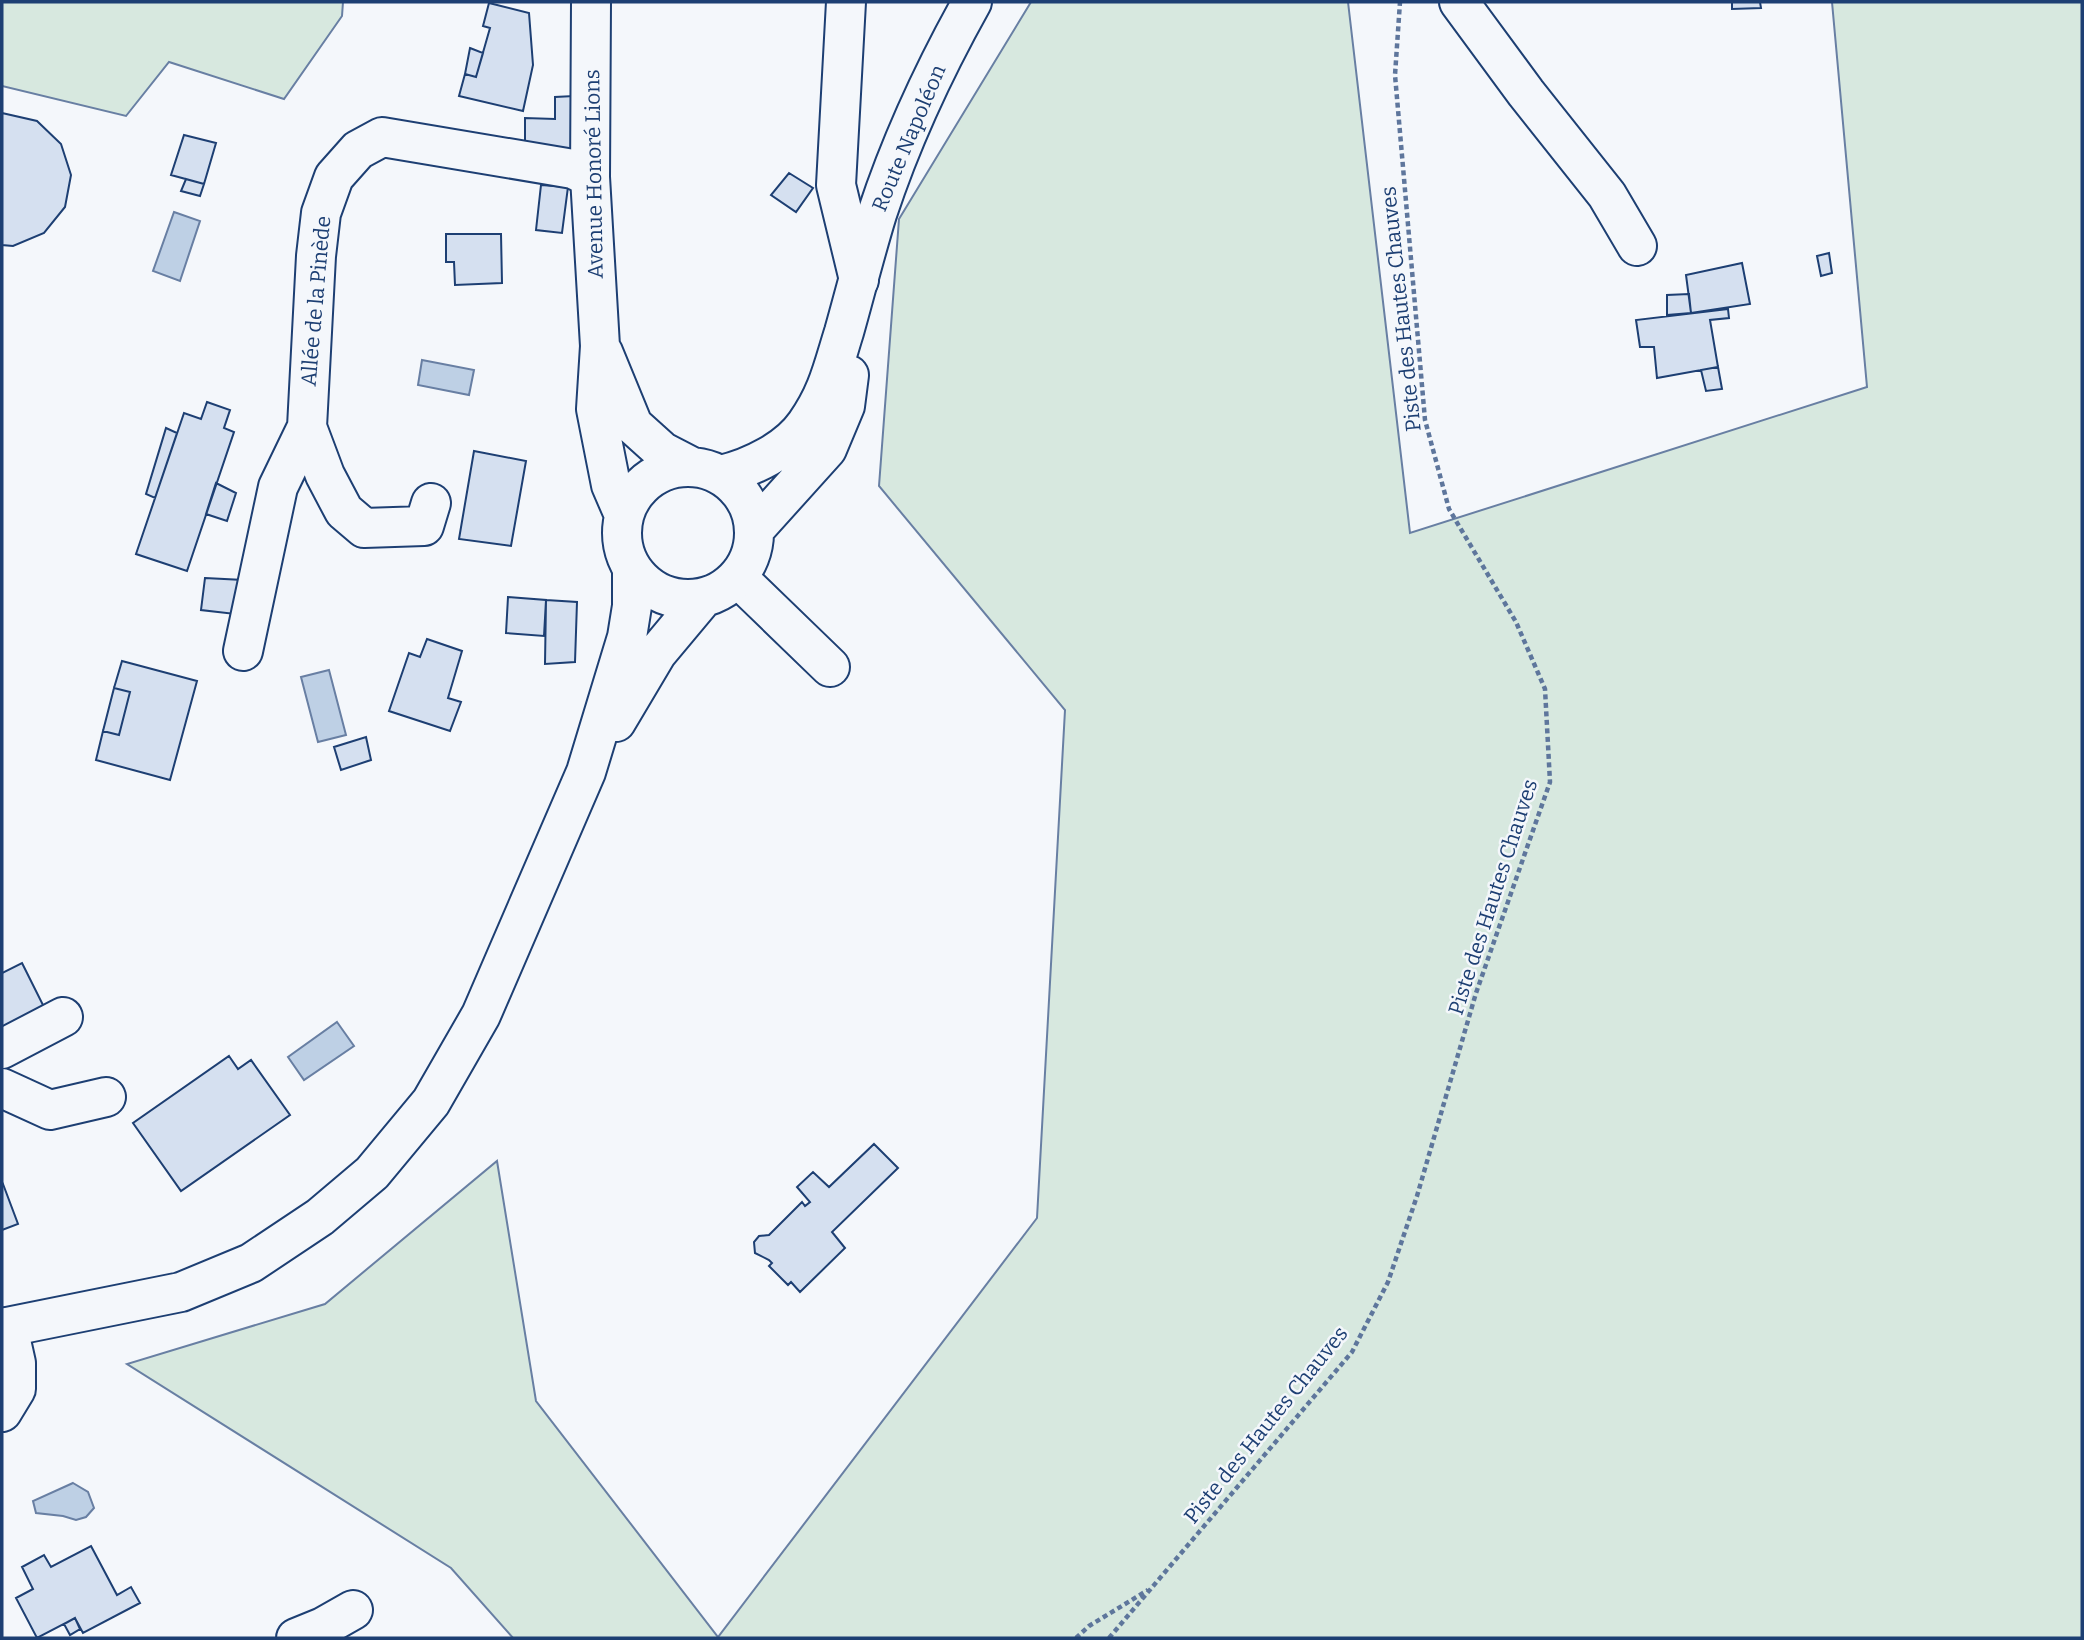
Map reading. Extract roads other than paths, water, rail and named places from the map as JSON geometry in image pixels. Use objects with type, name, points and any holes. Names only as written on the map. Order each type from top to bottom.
[{"type":"main road","name":"Avenue Honoré Lions","points":[[591,2],[590,177],[600,346],[596,409],[611,485],[624,515]]},
{"type":"main road","points":[[846,2],[836,185],[859,280]]},
{"type":"main road","name":"Route Napoléon","points":[[707,471],[738,471],[770,456],[804,427],[825,393],[877,215],[899,152],[972,2]]},
{"type":"main road","points":[[1459,2],[1526,93],[1607,195],[1637,246]]},
{"type":"main road","name":"Allée de la Pinède","points":[[243,651],[278,487],[307,427],[316,257],[321,213],[334,177],[358,150],[382,137],[573,169],[590,177]]},
{"type":"main road","name":"Route Napoléon","points":[[754,530],[827,449],[845,406],[859,280]]},
{"type":"main road","name":"Avenue Honoré Lions","points":[[600,346],[633,425],[663,452],[707,471]]},
{"type":"main road","points":[[307,427],[325,475],[344,511],[364,528],[424,526],[431,503]]},
{"type":"main road","points":[[674,468],[707,471],[738,489],[750,508],[754,530],[753,547],[738,578],[716,594],[683,600],[663,595],[646,586],[632,571],[624,553],[621,534],[624,515],[631,499],[657,474],[674,468]]},
{"type":"main road","points":[[2,1412],[16,1389],[16,1363],[5,1328],[181,1292],[251,1262],[320,1217],[372,1173],[431,1102],[481,1015],[586,772],[627,637],[632,606],[632,571]]},
{"type":"main road","points":[[738,578],[830,667]]},
{"type":"main road","points":[[586,772],[657,653],[703,598]]},
{"type":"main road","points":[[2,1049],[64,1017]]},
{"type":"main road","points":[[2,1088],[50,1110],[106,1097]]},
{"type":"main road","points":[[296,1638],[353,1610]]},
{"type":"water","points":[[174,212],[200,221],[180,281],[153,271]]},
{"type":"water","points":[[422,360],[474,370],[469,395],[418,385]]},
{"type":"water","points":[[329,670],[346,735],[318,742],[301,677]]},
{"type":"water","points":[[337,1022],[354,1046],[304,1080],[288,1057]]},
{"type":"water","points":[[73,1483],[88,1492],[94,1508],[86,1517],[76,1520],[36,1513],[33,1501]]}]
